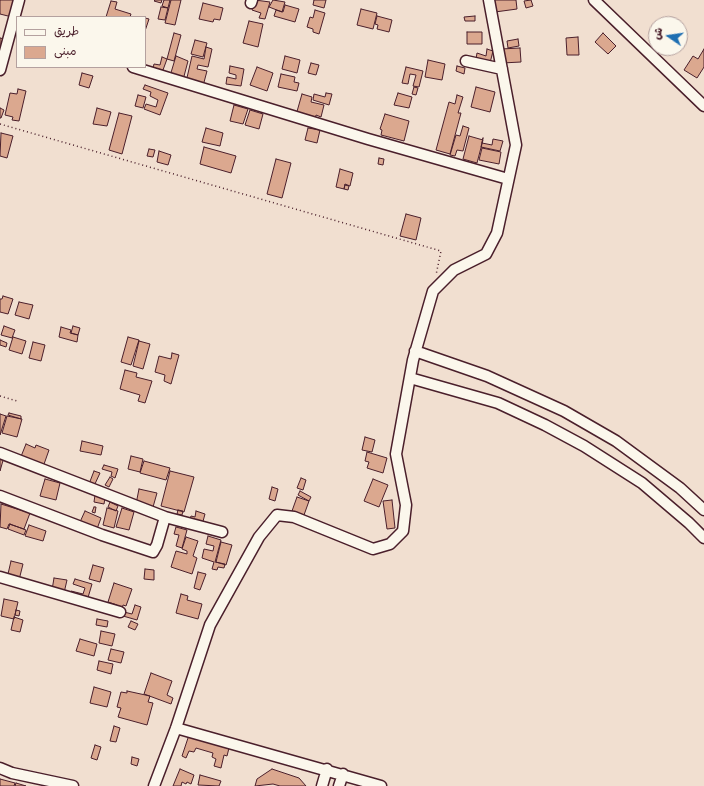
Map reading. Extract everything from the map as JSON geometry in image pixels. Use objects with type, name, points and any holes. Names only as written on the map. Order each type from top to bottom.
[{"type":"street","points":[[16,16],[19,0]]},
{"type":"street","points":[[154,786],[176,728],[210,626],[259,536],[277,515],[294,517],[373,549],[390,544],[403,531],[406,505],[396,454],[415,351],[433,291],[454,270],[486,254],[497,233],[516,145],[489,0]]},
{"type":"street","points":[[594,0],[704,106]]},
{"type":"street","points":[[0,70],[14,30],[16,18]]},
{"type":"street","points":[[466,61],[502,69]]},
{"type":"street","points":[[136,68],[368,139],[508,179]]},
{"type":"street","points":[[415,351],[487,376],[564,411],[616,441],[680,488],[704,510]]},
{"type":"street","points":[[410,378],[498,403],[545,425],[584,446],[642,483],[704,538]]},
{"type":"street","points":[[0,453],[165,517],[222,532]]},
{"type":"street","points":[[0,496],[102,535],[153,552],[157,545],[165,517]]},
{"type":"street","points":[[0,577],[120,612]]},
{"type":"street","points":[[176,728],[243,748],[327,769],[381,786]]},
{"type":"street","points":[[0,768],[12,773],[73,786]]},
{"type":"street","points":[[322,786],[327,769]]},
{"type":"street","points":[[339,786],[342,774]]},
{"type":"path","points":[[0,124],[441,251],[433,291]]},
{"type":"path","points":[[0,396],[17,401]]},
{"type":"building","points":[[0,0],[16,0],[12,17],[0,14]]},
{"type":"building","points":[[162,0],[161,3],[154,1]]},
{"type":"building","points":[[164,0],[170,0],[168,8],[162,6]]},
{"type":"building","points":[[171,0],[181,0],[175,25],[165,23]]},
{"type":"building","points":[[255,0],[270,2],[265,19],[259,18],[261,13],[252,10]]},
{"type":"building","points":[[273,0],[285,2],[282,12],[269,7]]},
{"type":"building","points":[[314,0],[326,0],[324,8],[313,5]]},
{"type":"building","points":[[493,0],[516,0],[517,9],[495,12]]},
{"type":"building","points":[[531,0],[533,6],[526,8],[524,1]]},
{"type":"building","points":[[111,1],[117,2],[115,9],[131,14],[130,16],[106,16]]},
{"type":"building","points":[[203,3],[223,8],[220,20],[214,19],[213,22],[199,19]]},
{"type":"building","points":[[285,5],[299,9],[295,22],[274,16],[276,10],[283,12]]},
{"type":"building","points":[[161,7],[168,8],[165,20],[158,19]]},
{"type":"building","points":[[361,9],[377,13],[373,29],[357,25]]},
{"type":"building","points":[[315,10],[325,13],[319,34],[313,32],[313,29],[307,27],[310,17],[313,18]]},
{"type":"building","points":[[377,16],[392,20],[389,32],[377,29],[378,25],[375,24]]},
{"type":"building","points":[[475,16],[475,21],[465,21],[464,17]]},
{"type":"building","points":[[146,18],[149,19],[146,28]]},
{"type":"building","points":[[249,21],[263,24],[258,47],[243,43]]},
{"type":"building","points":[[467,32],[482,32],[482,44],[467,44]]},
{"type":"building","points":[[174,33],[181,35],[174,61],[167,59]]},
{"type":"building","points":[[603,33],[616,46],[608,54],[595,42]]},
{"type":"building","points":[[578,37],[579,55],[567,55],[566,38]]},
{"type":"building","points":[[0,38],[4,39],[0,60]]},
{"type":"building","points":[[518,39],[519,46],[508,48],[507,41]]},
{"type":"building","points":[[195,40],[207,43],[203,57],[191,54]]},
{"type":"building","points":[[206,47],[212,49],[208,67],[198,65],[197,69],[207,71],[203,86],[186,82],[192,56],[204,59]]},
{"type":"building","points":[[520,48],[521,62],[502,63],[501,49]]},
{"type":"building","points":[[487,49],[493,51],[490,63],[476,59],[477,53],[486,56]]},
{"type":"building","points":[[704,49],[704,67],[697,78],[684,70],[693,56],[698,59]]},
{"type":"building","points":[[176,56],[188,61],[183,80],[170,76]]},
{"type":"building","points":[[285,56],[300,60],[297,73],[282,69]]},
{"type":"building","points":[[162,57],[167,59],[163,70],[153,68],[154,64],[160,65]]},
{"type":"building","points":[[428,60],[445,64],[442,80],[425,77]]},
{"type":"building","points":[[311,63],[319,65],[316,75],[308,73]]},
{"type":"building","points":[[230,66],[244,69],[241,86],[226,84],[227,77],[236,79],[236,75],[229,73]]},
{"type":"building","points":[[457,66],[465,68],[464,74],[456,71]]},
{"type":"building","points":[[257,67],[273,73],[267,91],[250,85]]},
{"type":"building","points":[[406,67],[423,71],[419,87],[413,86],[416,75],[410,74],[408,84],[402,83]]},
{"type":"building","points":[[82,73],[93,76],[89,88],[79,85]]},
{"type":"building","points":[[281,74],[295,77],[294,82],[299,83],[297,91],[278,87]]},
{"type":"building","points":[[145,85],[168,93],[160,115],[144,109],[146,104],[156,107],[158,100],[150,96],[151,92],[143,89]]},
{"type":"building","points":[[414,87],[418,88],[416,95],[412,94]]},
{"type":"building","points":[[476,87],[495,92],[490,112],[471,107]]},
{"type":"building","points":[[18,89],[26,91],[19,121],[12,120],[13,117],[5,115],[10,93],[17,94]]},
{"type":"building","points":[[326,93],[332,94],[329,105],[313,100],[314,94],[325,97]]},
{"type":"building","points":[[398,93],[412,97],[409,108],[394,105]]},
{"type":"building","points":[[302,94],[312,97],[311,102],[324,105],[321,117],[316,115],[315,120],[296,115]]},
{"type":"building","points":[[138,95],[146,97],[143,108],[135,106]]},
{"type":"building","points":[[457,95],[463,97],[458,113],[461,113],[450,154],[436,150],[449,102],[455,104]]},
{"type":"building","points":[[234,105],[248,109],[243,124],[230,121]]},
{"type":"building","points":[[0,108],[4,110],[1,118],[0,118]]},
{"type":"building","points":[[97,108],[111,112],[107,126],[93,124]]},
{"type":"building","points":[[250,110],[263,114],[259,129],[245,125]]},
{"type":"building","points":[[119,113],[132,116],[122,154],[109,150]]},
{"type":"building","points":[[385,114],[409,121],[404,141],[381,135],[382,130],[380,129]]},
{"type":"building","points":[[463,126],[469,128],[463,151],[457,150],[455,156],[450,155],[456,135],[460,136]]},
{"type":"building","points":[[206,128],[223,133],[220,146],[202,142]]},
{"type":"building","points":[[308,128],[320,130],[317,143],[305,140]]},
{"type":"building","points":[[1,133],[13,136],[7,158],[0,156]]},
{"type":"building","points":[[469,136],[483,140],[477,163],[463,159]]},
{"type":"building","points":[[483,138],[482,143],[492,145],[493,139],[503,141],[500,151],[481,147]]},
{"type":"building","points":[[204,147],[236,156],[231,173],[200,164]]},
{"type":"building","points":[[482,148],[501,152],[499,164],[479,160]]},
{"type":"building","points":[[149,149],[155,150],[153,157],[147,156]]},
{"type":"building","points":[[159,151],[171,155],[168,165],[157,162]]},
{"type":"building","points":[[379,158],[384,159],[383,165],[378,164]]},
{"type":"building","points":[[276,159],[291,163],[282,198],[267,194]]},
{"type":"building","points":[[340,169],[353,173],[350,186],[345,184],[344,189],[336,187]]},
{"type":"building","points":[[345,185],[349,186],[348,190],[344,189]]},
{"type":"building","points":[[406,214],[421,218],[416,240],[400,236]]},
{"type":"building","points":[[3,296],[13,299],[8,314],[0,312],[0,299],[2,299]]},
{"type":"building","points":[[19,302],[33,305],[29,319],[15,315]]},
{"type":"building","points":[[4,326],[15,330],[12,338],[1,335]]},
{"type":"building","points":[[73,326],[80,328],[78,335],[71,333]]},
{"type":"building","points":[[61,327],[71,330],[70,333],[78,335],[77,342],[59,337]]},
{"type":"building","points":[[13,337],[26,341],[22,354],[9,350]]},
{"type":"building","points":[[128,337],[139,340],[131,365],[121,362]]},
{"type":"building","points":[[0,340],[7,343],[6,347],[0,345]]},
{"type":"building","points":[[139,341],[150,344],[143,369],[133,366]]},
{"type":"building","points":[[33,342],[45,345],[41,361],[29,358]]},
{"type":"building","points":[[172,353],[179,355],[171,384],[164,381],[165,375],[155,372],[159,356],[171,359]]},
{"type":"building","points":[[125,370],[137,373],[136,377],[152,381],[145,403],[138,401],[140,395],[120,389]]},
{"type":"building","points":[[9,413],[21,416],[21,419],[8,415]]},
{"type":"building","points":[[0,414],[6,416],[0,435]]},
{"type":"building","points":[[7,416],[22,419],[17,437],[2,433]]},
{"type":"building","points":[[365,437],[375,440],[372,452],[362,450]]},
{"type":"building","points":[[82,441],[103,446],[101,455],[80,451]]},
{"type":"building","points":[[26,444],[35,448],[36,445],[49,450],[43,467],[20,459]]},
{"type":"building","points":[[367,452],[387,458],[383,473],[367,468],[369,462],[365,461]]},
{"type":"building","points":[[0,456],[4,457],[0,471]]},
{"type":"building","points":[[131,456],[143,459],[140,472],[128,469]]},
{"type":"building","points":[[144,461],[170,468],[166,480],[140,473]]},
{"type":"building","points":[[104,465],[118,469],[115,478],[111,476],[112,472],[102,469]]},
{"type":"building","points":[[94,471],[100,473],[94,486],[89,484]]},
{"type":"building","points":[[170,471],[194,477],[184,512],[161,506]]},
{"type":"building","points":[[110,477],[113,479],[109,487],[105,485]]},
{"type":"building","points":[[301,478],[306,480],[303,490],[297,488]]},
{"type":"building","points":[[45,479],[60,483],[56,500],[40,496]]},
{"type":"building","points":[[373,479],[388,485],[379,507],[364,501]]},
{"type":"building","points":[[272,487],[278,489],[275,501],[269,499]]},
{"type":"building","points":[[139,489],[157,493],[153,507],[136,504]]},
{"type":"building","points":[[300,491],[311,497],[309,501],[298,495]]},
{"type":"building","points":[[95,495],[105,498],[104,504],[94,502]]},
{"type":"building","points":[[297,497],[309,501],[304,515],[292,511]]},
{"type":"building","points":[[392,500],[395,528],[387,529],[383,501]]},
{"type":"building","points":[[110,502],[118,506],[116,511],[108,507]]},
{"type":"building","points":[[1,504],[30,513],[24,529],[9,524],[7,529],[0,527]]},
{"type":"building","points":[[94,507],[96,507],[95,513],[92,512]]},
{"type":"building","points":[[107,508],[118,511],[114,528],[103,525]]},
{"type":"building","points":[[122,508],[134,512],[129,530],[116,527]]},
{"type":"building","points":[[178,510],[183,511],[182,515],[177,514]]},
{"type":"building","points":[[85,511],[101,518],[97,529],[80,522]]},
{"type":"building","points":[[196,511],[205,514],[202,525],[189,521],[191,516],[195,517]]},
{"type":"building","points":[[10,524],[26,530],[24,535],[8,529]]},
{"type":"building","points":[[29,525],[46,531],[43,541],[25,536]]},
{"type":"building","points":[[176,527],[187,530],[182,548],[176,546],[179,535],[174,534]]},
{"type":"building","points":[[208,536],[221,540],[215,562],[225,564],[224,568],[218,567],[217,570],[212,569],[214,562],[202,558],[204,549],[213,551],[214,546],[206,544]]},
{"type":"building","points":[[186,537],[198,541],[193,556],[197,558],[192,574],[171,567],[176,551],[187,554],[187,551],[182,549]]},
{"type":"building","points":[[221,542],[232,545],[226,565],[216,562]]},
{"type":"building","points":[[11,561],[23,564],[19,580],[8,574]]},
{"type":"building","points":[[93,565],[104,568],[100,582],[89,579]]},
{"type":"building","points":[[145,569],[154,570],[154,580],[144,579]]},
{"type":"building","points":[[198,572],[206,574],[200,590],[194,588]]},
{"type":"building","points":[[54,578],[67,580],[64,593],[52,590]]},
{"type":"building","points":[[75,579],[92,584],[87,601],[70,596],[71,591],[83,594],[85,588],[73,584]]},
{"type":"building","points":[[114,583],[132,589],[126,606],[123,605],[121,611],[115,609],[117,605],[108,602]]},
{"type":"building","points":[[181,594],[188,596],[187,600],[202,604],[198,619],[176,613]]},
{"type":"building","points":[[4,599],[18,602],[14,619],[1,616]]},
{"type":"building","points":[[135,605],[141,607],[137,620],[123,616],[124,612],[132,614]]},
{"type":"building","points":[[16,610],[20,611],[19,616],[15,615]]},
{"type":"building","points":[[14,617],[23,620],[20,632],[11,630]]},
{"type":"building","points":[[97,619],[108,621],[107,627],[96,625]]},
{"type":"building","points":[[131,621],[138,624],[135,630],[128,627]]},
{"type":"building","points":[[101,631],[115,634],[112,646],[99,643]]},
{"type":"building","points":[[80,639],[97,644],[94,656],[76,651]]},
{"type":"building","points":[[111,649],[124,652],[121,663],[108,660]]},
{"type":"building","points":[[99,661],[113,664],[111,674],[97,670]]},
{"type":"building","points":[[151,673],[172,681],[167,695],[173,698],[171,704],[144,694]]},
{"type":"building","points":[[94,687],[111,692],[107,707],[90,703]]},
{"type":"building","points":[[127,691],[150,696],[148,702],[153,703],[147,725],[118,717],[121,708],[117,707],[121,692],[127,693]]},
{"type":"building","points":[[114,726],[120,728],[116,742],[110,741]]},
{"type":"building","points":[[189,735],[229,748],[227,756],[224,755],[221,768],[214,766],[216,759],[212,757],[213,753],[196,748],[194,752],[189,751],[186,758],[182,756]]},
{"type":"building","points":[[95,745],[101,747],[97,760],[91,758]]},
{"type":"building","points":[[132,757],[139,759],[137,766],[131,764]]},
{"type":"building","points":[[180,769],[194,775],[191,784],[182,782],[181,786],[173,786]]},
{"type":"building","points":[[272,769],[299,778],[306,786],[280,786],[273,784],[255,786],[257,779]]},
{"type":"building","points":[[200,775],[221,781],[219,786],[198,785]]},
{"type":"building","points":[[0,779],[15,783],[14,786],[0,786]]},
{"type":"building","points":[[16,783],[26,786],[15,786]]}]
